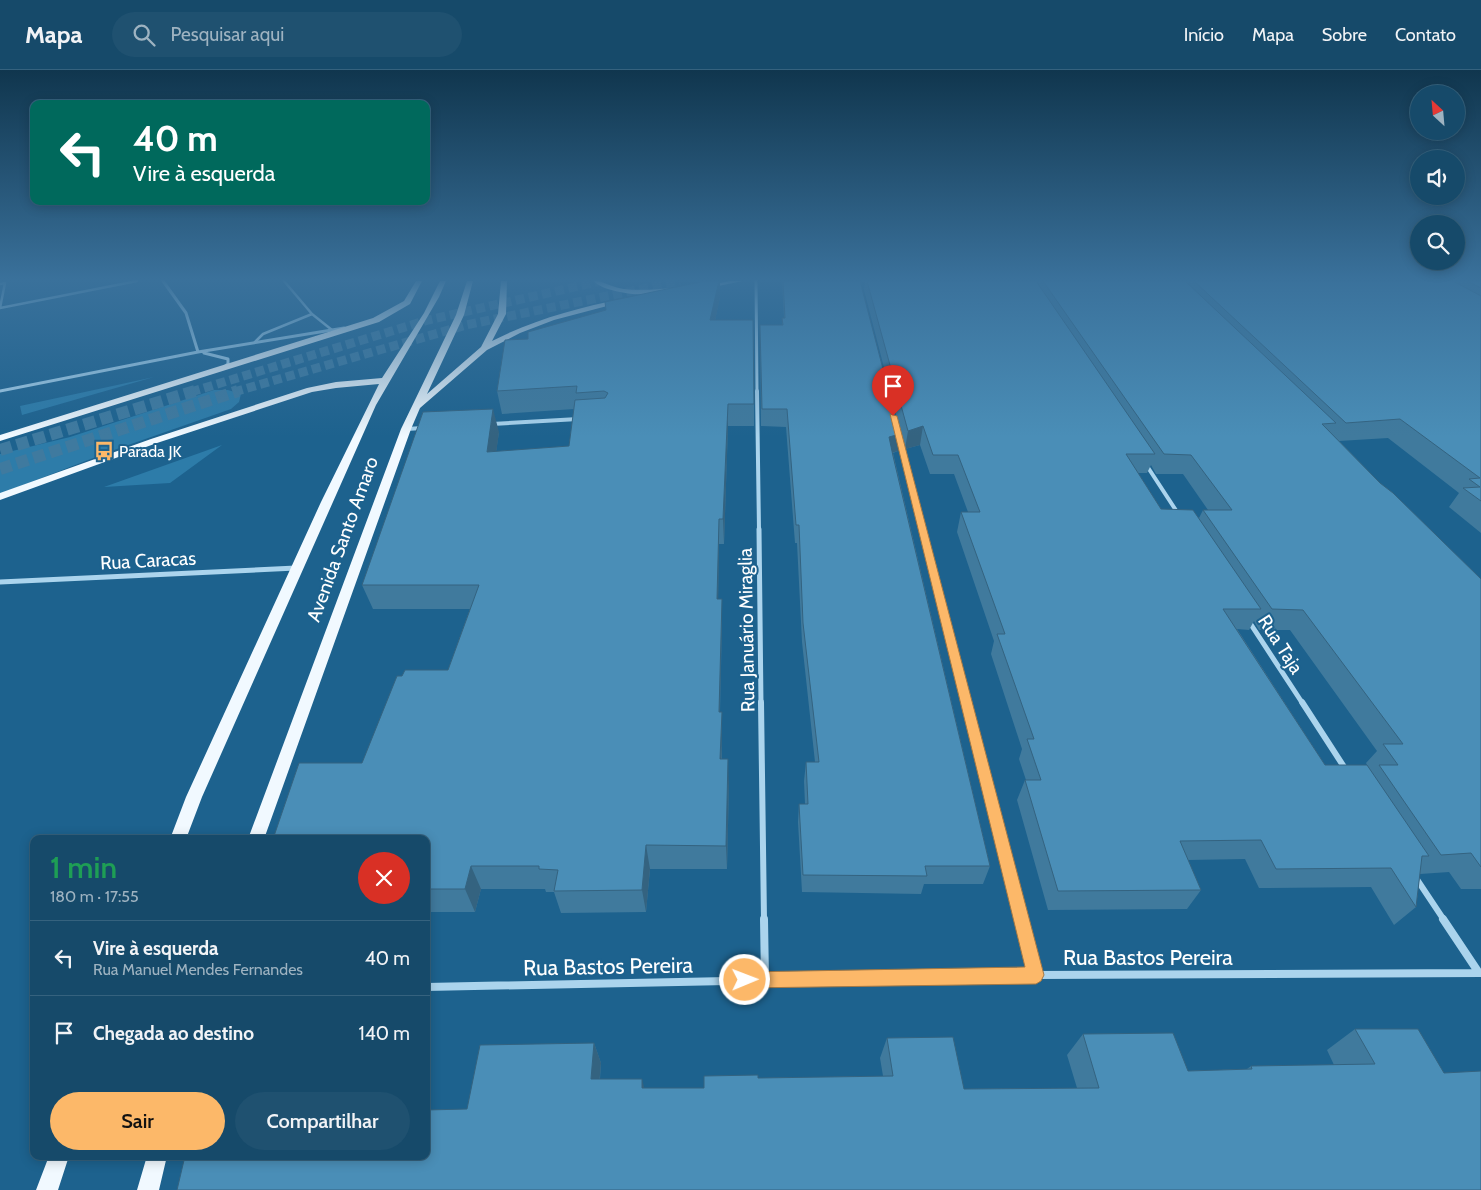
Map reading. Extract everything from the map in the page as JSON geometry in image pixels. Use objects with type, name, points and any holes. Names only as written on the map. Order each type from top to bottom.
[{"type":"main road","points":[[0,438],[335,333]]},
{"type":"main road","name":"Avenida Santo Amaro","points":[[180,835],[194,797],[383,381],[414,333]]},
{"type":"main road","points":[[416,409],[451,333]]},
{"type":"main road","name":"Avenida Santo Amaro","points":[[257,835],[406,429],[416,409],[484,348],[494,333]]},
{"type":"main road","points":[[484,348],[512,333]]},
{"type":"main road","points":[[0,497],[154,441],[310,390],[336,385],[383,381]]},
{"type":"main road","points":[[47,1190],[58,1160]]},
{"type":"main road","points":[[148,1190],[156,1160]]},
{"type":"street","points":[[192,333],[198,352]]},
{"type":"street","points":[[0,391],[198,352],[311,333]]},
{"type":"street","name":"Rua Januário Miraglia","points":[[757,333],[765,980]]},
{"type":"street","points":[[198,352],[228,359],[228,364],[224,368]]},
{"type":"street","points":[[483,425],[588,419]]},
{"type":"street","points":[[895,425],[1036,975]]},
{"type":"street","points":[[406,429],[426,428]]},
{"type":"street","points":[[1146,464],[1184,522]]},
{"type":"street","name":"Rua Caracas","points":[[0,582],[297,568]]},
{"type":"street","name":"Rua Taja","points":[[1244,614],[1348,773]]},
{"type":"street","points":[[1414,873],[1480,973]]},
{"type":"street","name":"Rua Bastos Pereira","points":[[430,987],[1036,975],[1480,973]]},
{"type":"lane","points":[[255,342],[266,333]]},
{"type":"shaded area","points":[[154,377],[22,415],[20,406]]},
{"type":"shaded area","points":[[214,390],[228,390],[241,394],[239,402],[231,409],[114,450],[0,494],[0,454],[70,437]]},
{"type":"shaded area","points":[[222,445],[170,483],[104,487]]},
{"type":"building","points":[[528,333],[753,333],[754,404],[728,404],[723,519],[719,519],[717,599],[722,599],[719,712],[722,712],[720,759],[728,759],[726,846],[646,845],[642,890],[554,891],[558,870],[539,869],[539,866],[471,866],[465,889],[430,889],[430,835],[274,835],[299,763],[362,763],[397,676],[402,676],[405,670],[448,670],[479,585],[362,585],[423,412],[493,409],[487,452],[569,446],[575,400],[605,398],[608,393],[604,391],[576,393],[577,386],[497,391],[505,340],[528,339]]},
{"type":"building","points":[[760,333],[874,333],[900,434],[889,437],[893,456],[990,866],[925,866],[927,876],[803,875],[799,804],[808,804],[806,762],[819,762],[803,623],[799,525],[796,525],[787,409],[762,409]]},
{"type":"building","points":[[881,333],[1072,333],[1155,454],[1126,454],[1161,509],[1193,510],[1261,609],[1223,609],[1325,765],[1367,765],[1429,856],[1422,856],[1416,907],[1391,868],[1276,869],[1261,840],[1180,841],[1201,890],[1058,891],[1025,780],[1041,780],[1027,739],[1034,739],[997,634],[1005,634],[961,512],[980,512],[958,455],[933,455],[923,426],[908,431]]},
{"type":"building","points":[[1080,333],[1241,333],[1336,423],[1322,424],[1380,483],[1393,493],[1481,579],[1481,867],[1471,853],[1441,855],[1379,765],[1398,765],[1383,744],[1403,744],[1303,610],[1272,609],[1203,510],[1232,510],[1191,455],[1164,454]]},
{"type":"building","points":[[1250,333],[1481,333],[1481,501],[1463,488],[1480,487],[1469,479],[1480,478],[1400,419],[1346,423]]},
{"type":"building","points":[[1355,1029],[1418,1029],[1444,1073],[1481,1071],[1481,1190],[177,1190],[184,1160],[430,1160],[430,1110],[467,1109],[480,1045],[594,1043],[591,1079],[642,1079],[642,1088],[704,1088],[704,1076],[758,1075],[758,1078],[893,1076],[887,1038],[953,1037],[964,1089],[1099,1088],[1083,1034],[1173,1033],[1188,1071],[1252,1069],[1251,1066],[1375,1064]]},
{"type":"tunnel","points":[[191,392],[384,333]]},
{"type":"tunnel","points":[[234,392],[437,333]]},
{"type":"tunnel","points":[[0,450],[195,391]]},
{"type":"tunnel","points":[[0,469],[238,391]]},
{"type":"place","name":"Parada JK","points":[[104,451]]},
{"type":"route","points":[[745,980],[1036,975],[893,416]]}]
